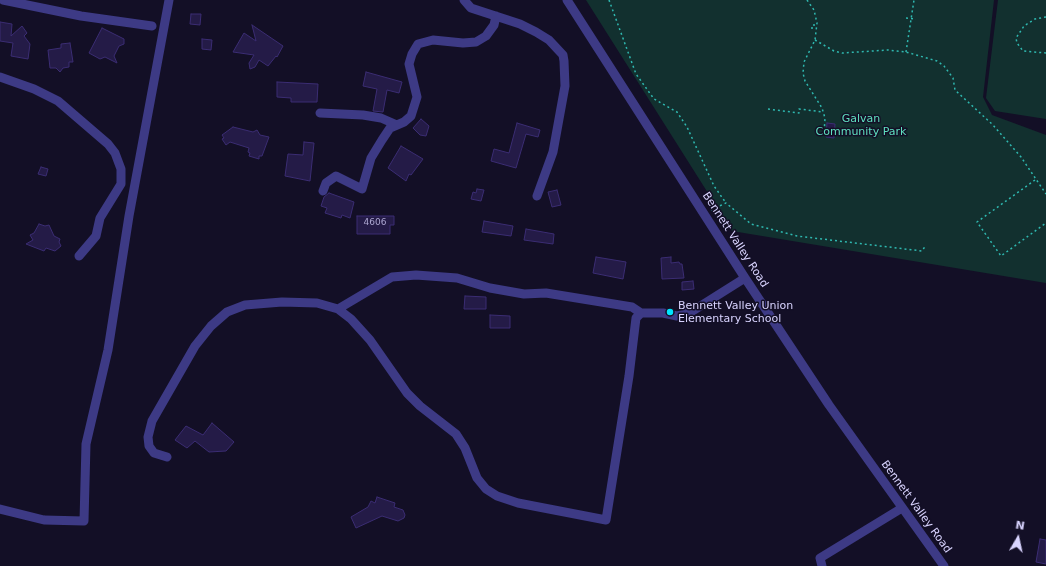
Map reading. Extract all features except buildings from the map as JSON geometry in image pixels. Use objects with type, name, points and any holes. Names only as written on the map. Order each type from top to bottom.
[{"type":"street","points":[[3,0],[80,16],[152,26]]},
{"type":"street","points":[[0,508],[44,520],[84,521],[86,444],[108,350],[129,216],[169,0]]},
{"type":"street","points":[[464,0],[471,8],[520,24],[550,40],[559,49],[564,61],[565,86],[553,152],[537,196]]},
{"type":"street","name":"Bennett Valley Road","points":[[567,0],[745,278],[829,405],[944,566]]},
{"type":"street","points":[[323,191],[326,183],[336,176],[362,189],[371,158],[390,128],[411,116],[416,106],[417,97],[409,64],[412,54],[418,44],[433,40],[463,43],[476,42],[486,36],[494,25],[496,16]]},
{"type":"street","points":[[0,77],[34,89],[58,101],[108,144],[116,153],[121,169],[121,184],[100,218],[96,236],[79,256]]},
{"type":"street","points":[[320,113],[363,115],[381,118],[397,125]]},
{"type":"street","points":[[338,309],[392,277],[416,275],[457,278],[490,288],[524,294],[546,293],[632,307],[641,313],[663,313],[677,316],[691,312],[745,278]]},
{"type":"street","points":[[167,457],[154,454],[149,446],[148,437],[152,421],[195,346],[211,326],[227,312],[245,305],[282,302],[317,303],[338,309],[351,319],[370,340],[407,393],[420,406],[456,434],[477,478],[486,489],[497,496],[518,503],[606,520],[629,376],[636,318],[641,313]]},
{"type":"street","points":[[822,566],[820,558],[902,508]]},
{"type":"path","points":[[609,0],[636,74],[654,99],[677,112],[687,127],[714,186],[726,203],[751,224],[797,236],[922,252],[926,245]]},
{"type":"path","points":[[807,0],[814,10],[817,25],[815,40],[804,62],[803,73],[807,86],[823,112],[825,118],[824,135]]},
{"type":"path","points":[[906,52],[914,0]]},
{"type":"path","points":[[1046,17],[1035,19],[1024,26],[1016,38],[1023,51],[1046,53]]},
{"type":"path","points":[[906,18],[916,19]]},
{"type":"path","points":[[812,29],[812,25],[817,25]]},
{"type":"path","points":[[815,40],[834,51],[842,53],[877,50],[906,52],[931,58],[944,66],[953,78],[955,90],[993,125],[1021,158],[1046,194]]},
{"type":"path","points":[[768,109],[799,113],[799,109],[823,112]]},
{"type":"path","points":[[1036,180],[977,222],[1001,256],[1046,223]]},
{"type":"path","points":[[703,213],[726,203]]},
{"type":"green space","name":"Galvan Community Park","points":[[586,0],[994,0],[983,97],[992,115],[1046,135],[1046,283],[732,231]]},
{"type":"green space","points":[[998,0],[1046,0],[1046,119],[995,111],[986,98]]},
{"type":"place","name":"Bennett Valley Union Elementary School","points":[[670,312]]}]
